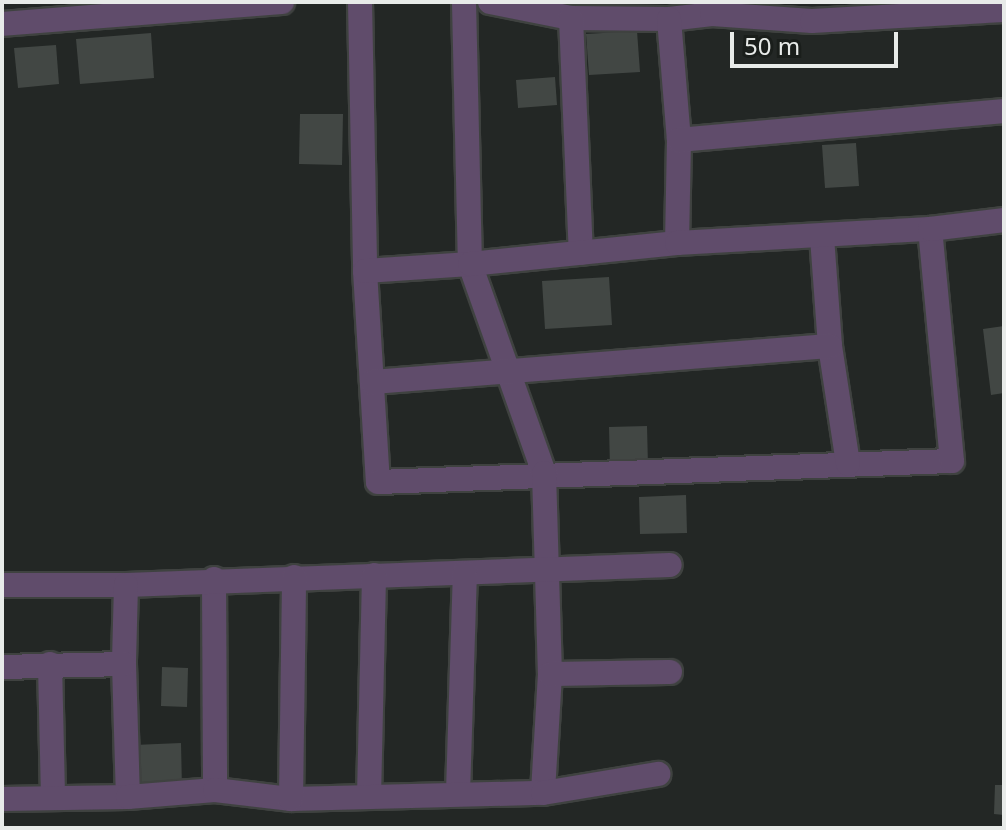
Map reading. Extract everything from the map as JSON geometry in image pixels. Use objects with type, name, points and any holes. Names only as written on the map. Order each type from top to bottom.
[{"type":"street","points":[[2,24],[282,2]]},
{"type":"street","points":[[360,2],[365,271],[378,482],[544,473],[952,461],[930,229]]},
{"type":"street","points":[[464,2],[470,264],[544,473],[550,674],[543,793]]},
{"type":"street","points":[[490,2],[571,18],[669,19],[712,8],[1004,10]]},
{"type":"street","points":[[571,18],[581,253]]},
{"type":"street","points":[[669,19],[679,140],[677,243]]},
{"type":"street","points":[[679,140],[1004,111]]},
{"type":"street","points":[[365,271],[470,264],[677,243],[822,237],[1004,220]]},
{"type":"street","points":[[822,237],[830,346],[848,464]]},
{"type":"street","points":[[372,382],[509,374],[830,346]]},
{"type":"street","points":[[2,585],[126,585],[214,579],[670,565]]},
{"type":"street","points":[[458,793],[465,573]]},
{"type":"street","points":[[369,797],[374,575]]},
{"type":"street","points":[[291,799],[294,577]]},
{"type":"street","points":[[214,579],[215,790]]},
{"type":"street","points":[[126,585],[124,664],[128,797]]},
{"type":"street","points":[[50,664],[53,797]]},
{"type":"street","points":[[2,667],[124,664]]},
{"type":"street","points":[[550,674],[670,672]]},
{"type":"street","points":[[2,799],[128,797],[215,790],[291,799],[543,793],[658,774]]},
{"type":"building","points":[[637,31],[640,72],[589,75],[586,34]]},
{"type":"building","points":[[151,33],[154,78],[80,84],[76,39]]},
{"type":"building","points":[[56,45],[59,84],[18,88],[14,48]]},
{"type":"building","points":[[555,77],[557,105],[518,108],[516,80]]},
{"type":"building","points":[[300,114],[343,114],[342,165],[299,164]]},
{"type":"building","points":[[856,143],[859,186],[825,188],[822,145]]},
{"type":"building","points":[[609,277],[612,325],[545,329],[542,281]]},
{"type":"building","points":[[1004,326],[1004,393],[991,395],[983,329]]},
{"type":"building","points":[[647,426],[648,466],[610,467],[609,427]]},
{"type":"building","points":[[686,495],[687,533],[640,534],[639,497]]},
{"type":"building","points":[[162,667],[188,668],[187,707],[161,706]]},
{"type":"building","points":[[181,743],[182,789],[135,791],[134,745]]},
{"type":"building","points":[[995,785],[1004,785],[1004,815],[994,814]]}]
